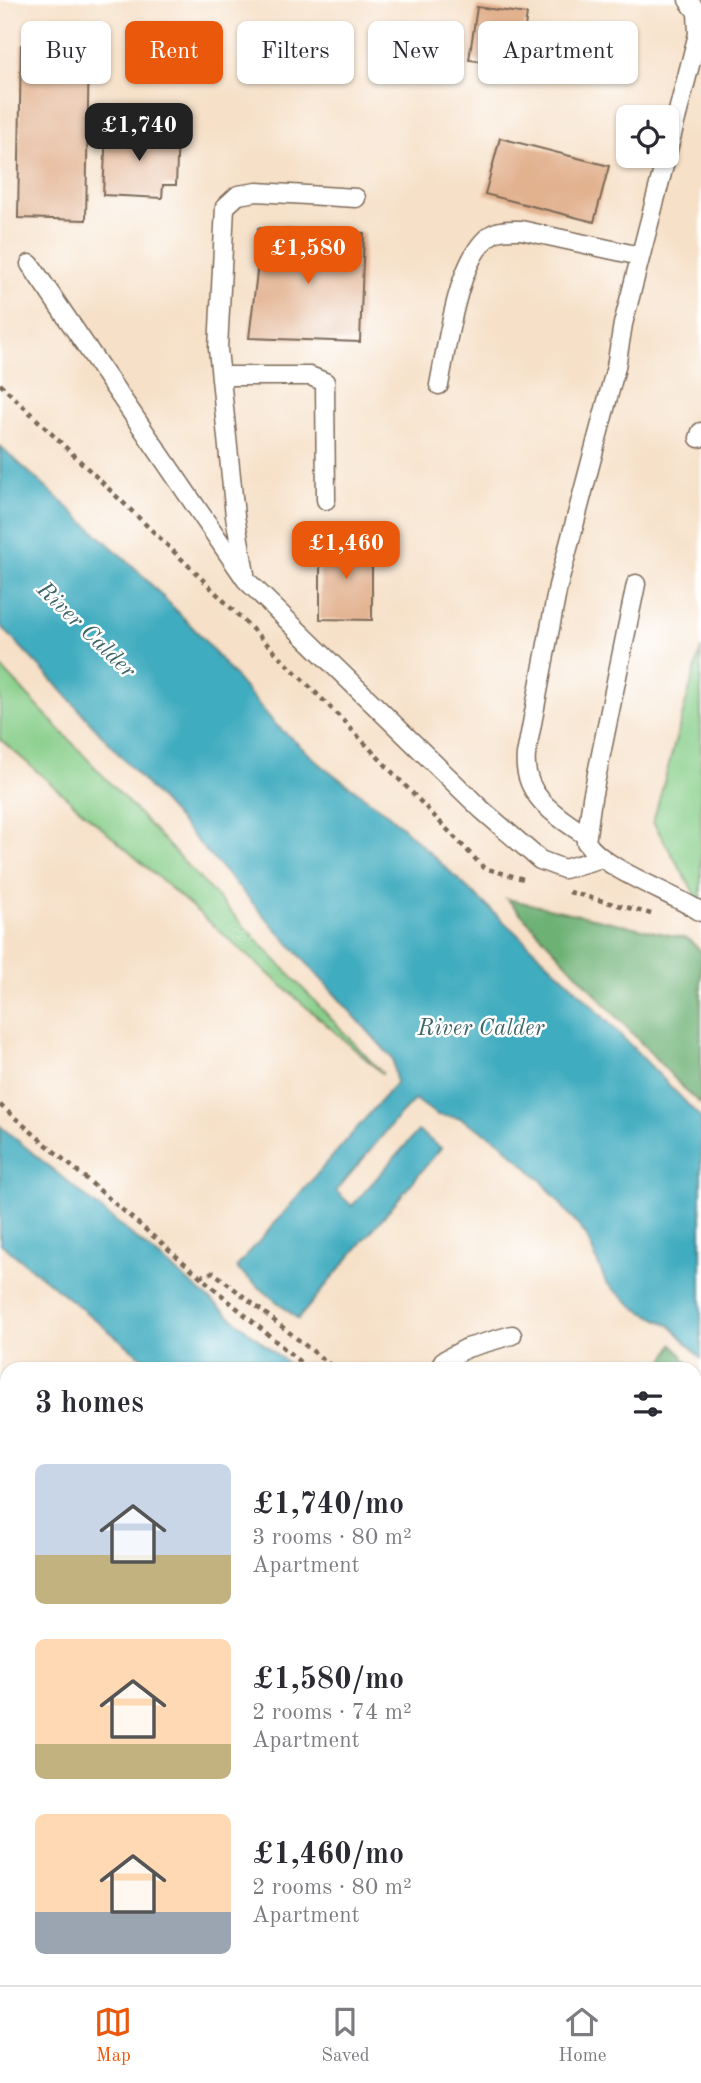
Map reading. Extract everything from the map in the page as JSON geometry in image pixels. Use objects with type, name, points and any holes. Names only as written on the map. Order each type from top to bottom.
[{"type":"lane","points":[[585,835],[550,811],[530,786],[525,772],[526,755],[558,586],[616,367],[623,324],[698,34],[697,12],[688,0]]},
{"type":"lane","points":[[246,580],[236,516],[218,349],[225,206],[238,195],[257,192],[356,198]]},
{"type":"lane","points":[[439,385],[461,282],[484,241],[493,233],[521,230],[640,256]]},
{"type":"lane","points":[[30,264],[246,580],[481,809],[540,860],[564,869],[602,858]]},
{"type":"lane","points":[[221,376],[310,376],[325,382],[326,500]]},
{"type":"lane","points":[[636,584],[585,835],[590,849],[602,858],[647,885],[688,903],[701,912]]},
{"type":"lane","points":[[443,1362],[467,1348],[512,1335]]},
{"type":"path","points":[[0,1105],[300,1362]]},
{"type":"path","points":[[200,1277],[213,1272],[326,1362]]},
{"type":"green space","points":[[701,648],[701,904],[653,822]]},
{"type":"green space","points":[[0,666],[383,1074],[0,739]]},
{"type":"green space","points":[[507,899],[688,939],[701,951],[701,1104],[687,1092]]},
{"type":"green space","points":[[673,1344],[687,1362],[663,1362]]},
{"type":"water","name":"River Calder","points":[[0,446],[136,569],[199,634],[275,724],[325,768],[389,815],[572,985],[701,1118],[701,1358],[670,1325],[637,1309],[606,1283],[586,1235],[541,1180],[499,1141],[460,1118],[437,1115],[415,1099],[336,1191],[352,1206],[418,1131],[441,1148],[298,1319],[236,1268],[396,1083],[393,1059],[0,625]]},
{"type":"water","points":[[0,1126],[286,1362],[148,1362],[0,1243]]},
{"type":"building","points":[[477,7],[527,14],[526,21],[478,21],[478,61],[469,60]]},
{"type":"building","points":[[21,45],[21,84],[88,84],[86,220],[18,218]]},
{"type":"building","points":[[106,130],[178,134],[176,185],[163,185],[162,198],[103,195]]},
{"type":"building","points":[[500,138],[609,166],[594,222],[485,194]]},
{"type":"building","points":[[258,228],[364,233],[360,342],[249,338],[257,272]]},
{"type":"building","points":[[320,542],[372,543],[372,620],[320,619]]}]
